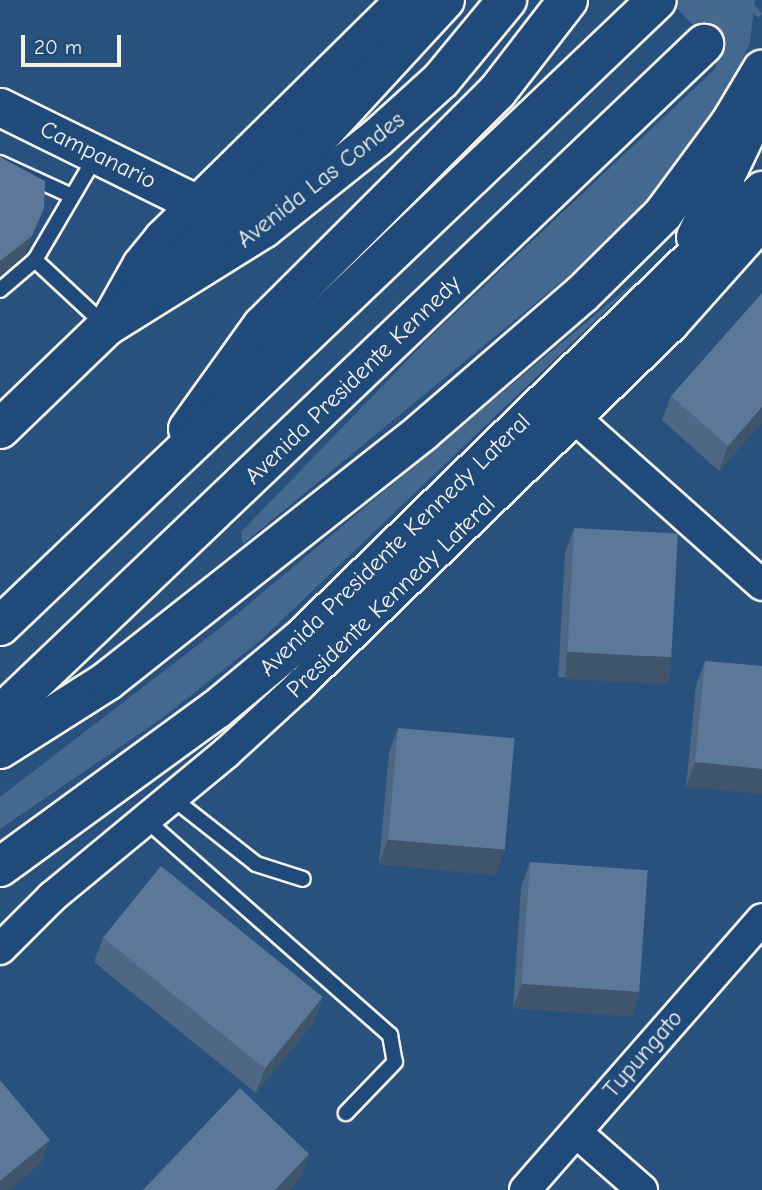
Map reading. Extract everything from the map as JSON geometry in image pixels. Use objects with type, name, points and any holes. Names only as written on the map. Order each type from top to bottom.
[{"type":"main road","points":[[107,327],[317,139],[446,0]]},
{"type":"main road","name":"Avenida Las Condes","points":[[0,429],[107,327],[223,257],[302,199],[433,87],[508,0]]},
{"type":"main road","points":[[164,472],[210,395],[262,326],[497,92],[568,0]]},
{"type":"main road","points":[[0,626],[657,0]]},
{"type":"main road","name":"Avenida Presidente Kennedy","points":[[0,715],[704,44]]},
{"type":"main road","points":[[0,749],[107,681],[422,432],[582,294],[663,214],[732,121],[762,70]]},
{"type":"main road","points":[[668,278],[719,196],[762,100]]},
{"type":"main road","name":"Avenida Presidente Kennedy Lateral","points":[[0,867],[207,717],[301,639],[668,278],[762,191]]},
{"type":"street","name":"Avenida Las Condes","points":[[107,327],[141,265],[197,204],[404,0]]},
{"type":"street","name":"Campanario","points":[[0,107],[197,204]]},
{"type":"street","name":"Presidente Kennedy Lateral","points":[[0,948],[298,687],[577,420],[681,316],[762,225]]},
{"type":"street","points":[[577,420],[762,585]]},
{"type":"street","name":"Tupungato","points":[[525,1190],[762,919]]},
{"type":"street","points":[[576,1132],[642,1190]]},
{"type":"lane","points":[[0,290],[35,260],[97,155]]},
{"type":"lane","points":[[0,163],[72,197]]},
{"type":"lane","points":[[35,260],[107,327]]},
{"type":"lane","points":[[171,797],[256,864],[303,878]]},
{"type":"lane","points":[[145,819],[390,1035],[395,1062],[346,1113]]},
{"type":"shaded area","points":[[669,0],[755,0],[750,42],[728,93],[686,156],[606,245],[243,544],[241,532],[431,336],[715,69],[719,52]]},
{"type":"shaded area","points":[[643,275],[261,640],[161,719],[0,829],[0,797],[220,628]]},
{"type":"building","points":[[0,157],[45,181],[44,208],[32,236],[0,261]]},
{"type":"building","points":[[762,293],[762,407],[728,446],[671,396]]},
{"type":"building","points":[[574,528],[678,533],[671,657],[568,652]]},
{"type":"building","points":[[705,661],[762,666],[762,769],[695,762]]},
{"type":"building","points":[[398,728],[515,738],[505,850],[388,840]]},
{"type":"building","points":[[530,862],[648,870],[639,992],[521,984]]},
{"type":"building","points":[[161,866],[323,997],[265,1068],[103,937]]},
{"type":"building","points":[[0,1080],[50,1140],[0,1181]]},
{"type":"building","points":[[240,1088],[309,1154],[275,1190],[143,1190]]},
{"type":"tunnel","points":[[704,44],[749,0]]}]
